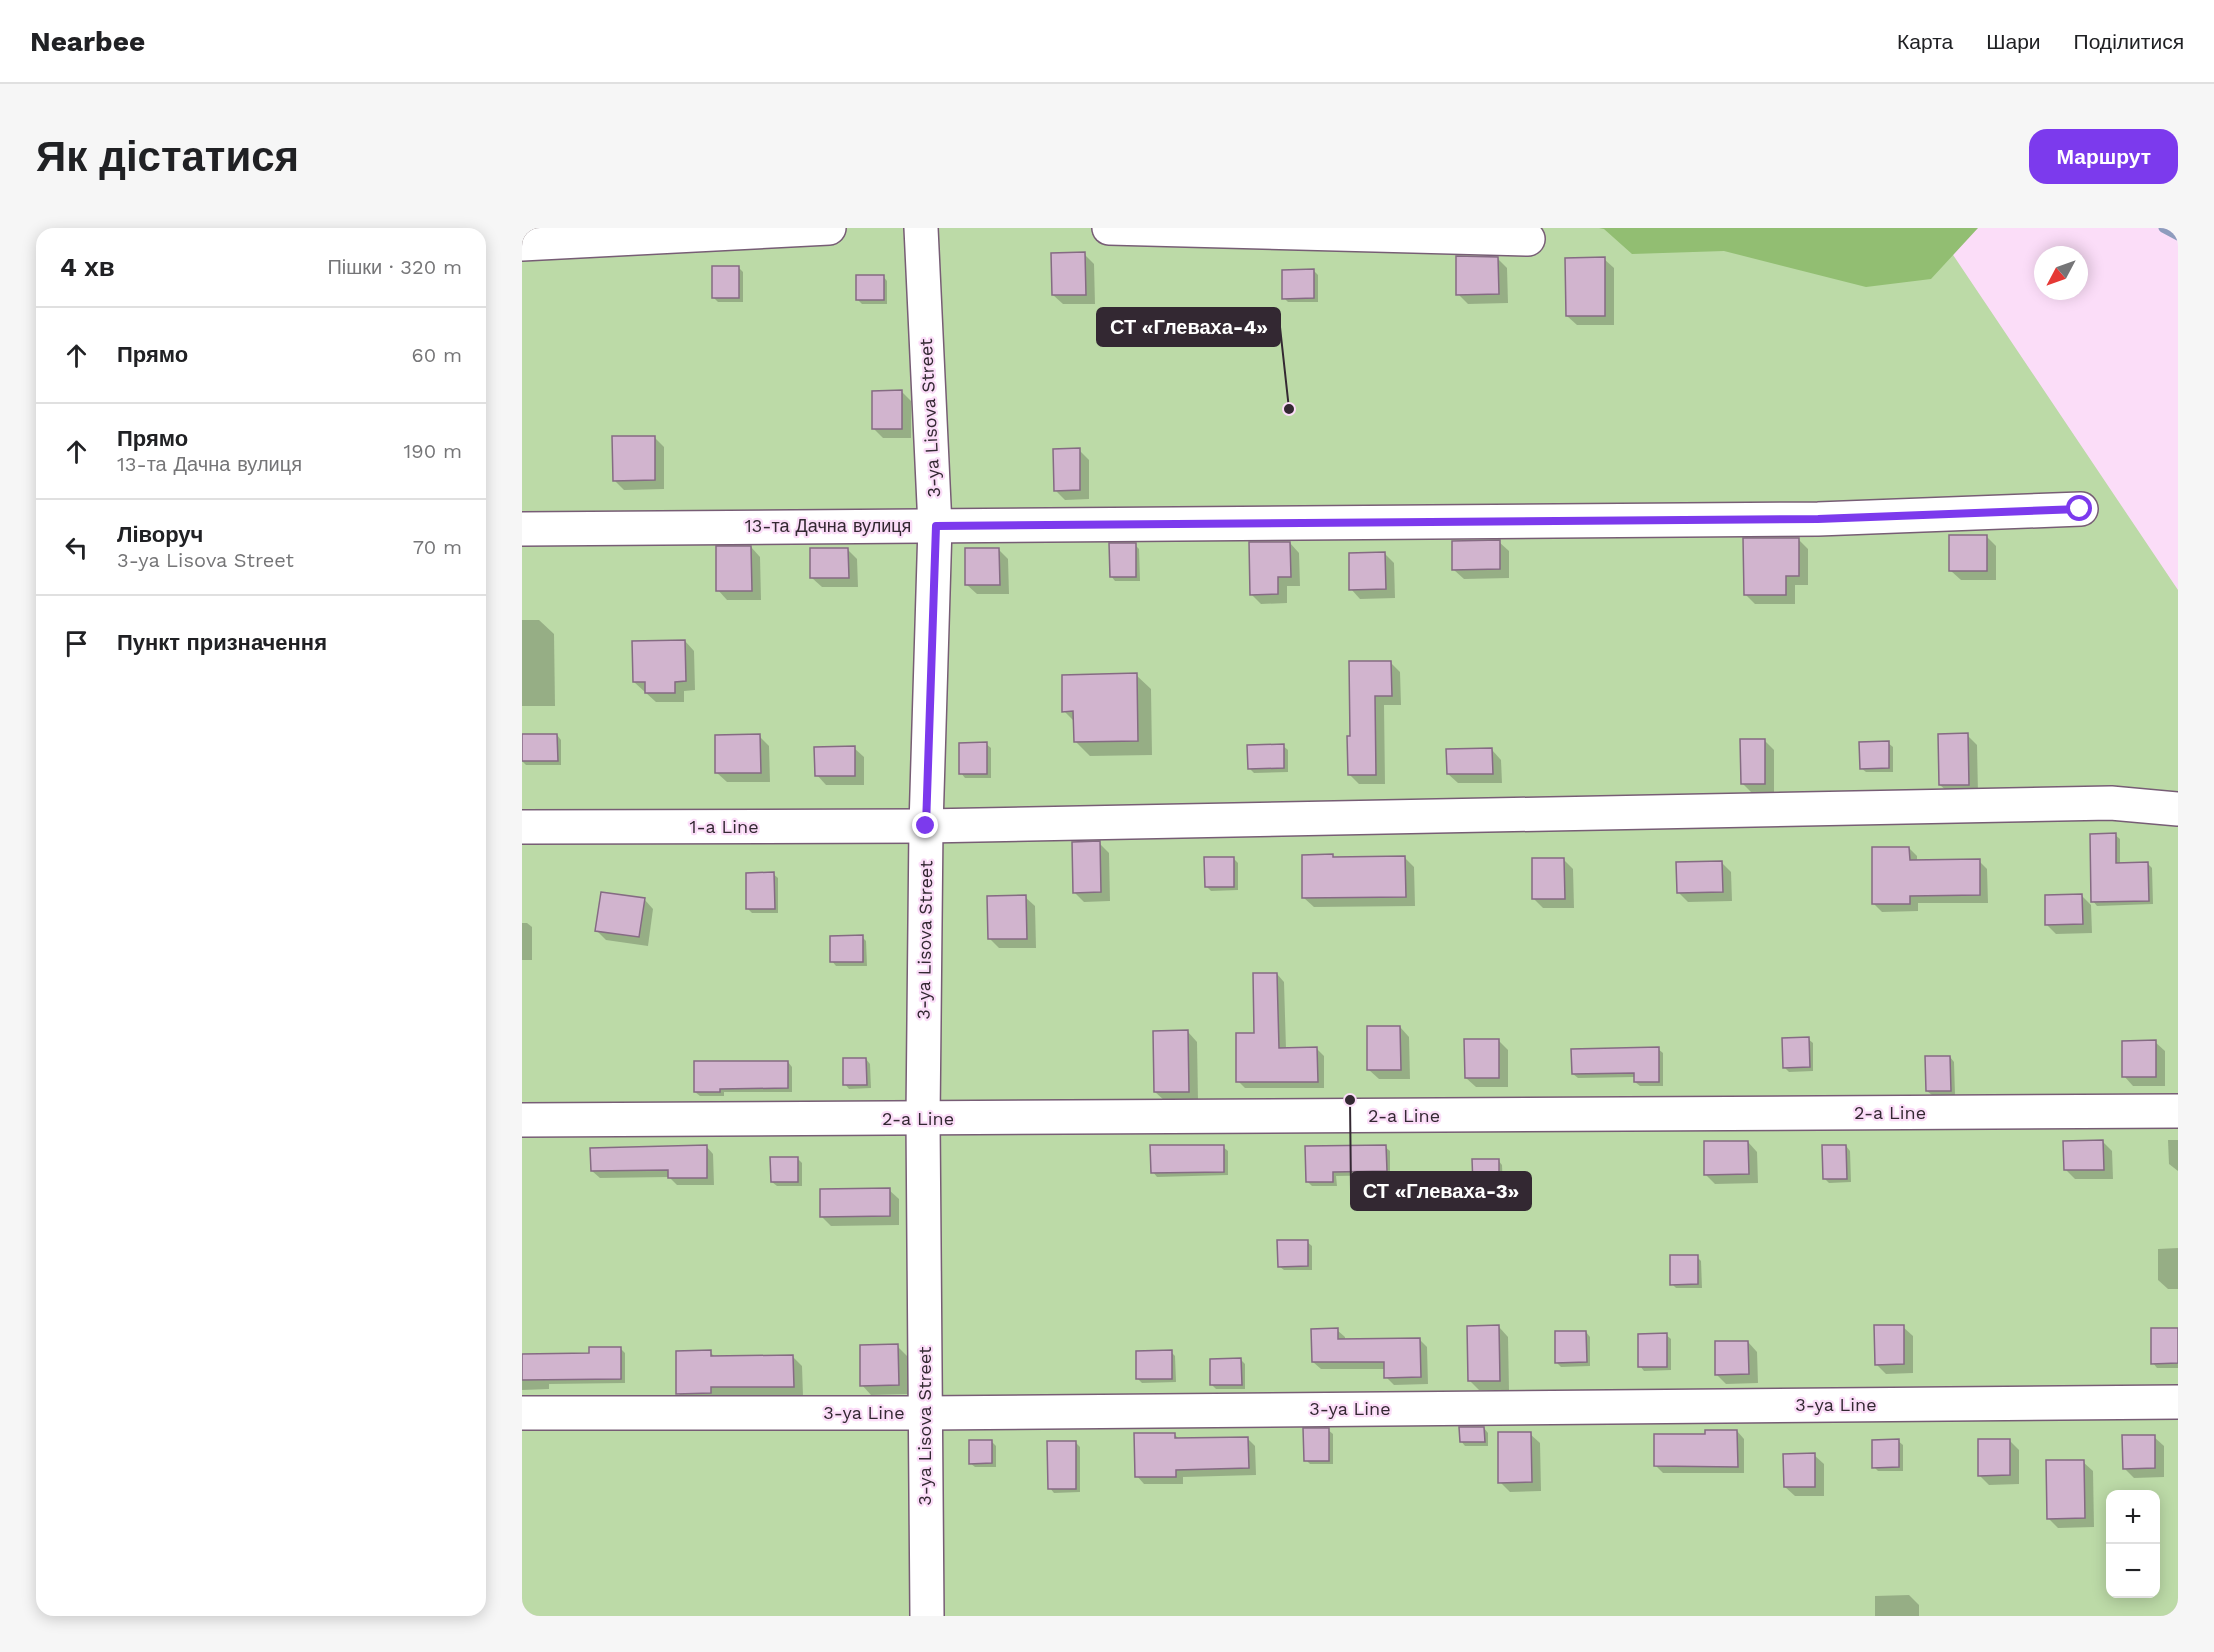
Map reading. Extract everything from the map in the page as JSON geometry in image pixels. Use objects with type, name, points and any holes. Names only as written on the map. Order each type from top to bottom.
[{"type":"street","points":[[522,244],[829,228]]},
{"type":"street","name":"3-ya Lisova Street","points":[[921,228],[936,526],[926,826],[923,1119],[927,1616]]},
{"type":"street","points":[[1109,228],[1528,239]]},
{"type":"street","name":"13-та Дачна вулиця","points":[[522,529],[1818,519],[2080,509]]},
{"type":"street","name":"1-a Line","points":[[522,827],[926,826],[2099,803],[2178,809]]},
{"type":"street","name":"2-a Line","points":[[522,1120],[2178,1111]]},
{"type":"street","name":"3-ya Line","points":[[522,1413],[925,1413],[2178,1402]]},
{"type":"green space","points":[[522,228],[1935,228],[2178,590],[2178,1616],[522,1616]]},
{"type":"green space","points":[[1599,228],[1978,228],[1931,279],[1866,287],[1724,251],[1632,254],[1604,229]]},
{"type":"building","points":[[1085,252],[1086,295],[1052,295],[1051,253]]},
{"type":"building","points":[[1456,256],[1498,257],[1499,294],[1456,295]]},
{"type":"building","points":[[1605,257],[1605,316],[1566,316],[1565,258]]},
{"type":"building","points":[[712,266],[739,266],[739,298],[712,298]]},
{"type":"building","points":[[1314,269],[1314,298],[1282,299],[1282,270]]},
{"type":"building","points":[[856,275],[884,275],[884,300],[856,300]]},
{"type":"building","points":[[902,390],[902,429],[872,429],[872,391]]},
{"type":"building","points":[[612,436],[655,436],[655,480],[613,481]]},
{"type":"building","points":[[1080,448],[1080,490],[1054,491],[1053,449]]},
{"type":"building","points":[[1949,535],[1987,535],[1987,571],[1949,571]]},
{"type":"building","points":[[1743,538],[1799,538],[1799,576],[1786,576],[1786,595],[1744,595]]},
{"type":"building","points":[[1500,540],[1500,569],[1452,570],[1452,541]]},
{"type":"building","points":[[1249,542],[1290,542],[1291,577],[1278,577],[1278,594],[1250,595]]},
{"type":"building","points":[[1109,543],[1136,543],[1136,577],[1110,577]]},
{"type":"building","points":[[716,546],[751,546],[752,591],[716,591]]},
{"type":"building","points":[[810,548],[848,548],[849,578],[810,578]]},
{"type":"building","points":[[965,548],[999,548],[1000,585],[965,585]]},
{"type":"building","points":[[1385,552],[1386,589],[1349,590],[1349,553]]},
{"type":"building","points":[[685,640],[686,681],[675,682],[675,693],[645,693],[645,682],[633,682],[632,641]]},
{"type":"building","points":[[1349,661],[1391,661],[1392,696],[1375,696],[1376,775],[1348,775]]},
{"type":"building","points":[[1137,673],[1138,741],[1074,742],[1073,711],[1062,712],[1062,675]]},
{"type":"building","points":[[1968,733],[1969,785],[1939,785],[1938,734]]},
{"type":"building","points":[[522,734],[557,734],[558,761],[522,761]]},
{"type":"building","points":[[760,734],[761,773],[715,773],[715,735]]},
{"type":"building","points":[[1740,739],[1765,739],[1765,784],[1741,784]]},
{"type":"building","points":[[1889,741],[1889,768],[1860,769],[1859,742]]},
{"type":"building","points":[[987,742],[987,774],[959,774],[959,743]]},
{"type":"building","points":[[1284,744],[1284,768],[1248,769],[1247,745]]},
{"type":"building","points":[[855,746],[855,776],[815,776],[814,747]]},
{"type":"building","points":[[1492,748],[1493,774],[1447,774],[1446,749]]},
{"type":"building","points":[[2116,833],[2116,863],[2148,862],[2149,901],[2091,902],[2090,834]]},
{"type":"building","points":[[1100,841],[1101,892],[1073,893],[1072,842]]},
{"type":"building","points":[[1872,847],[1909,847],[1910,860],[1980,859],[1980,895],[1910,896],[1910,904],[1872,904]]},
{"type":"building","points":[[1333,854],[1333,857],[1405,856],[1406,897],[1302,898],[1302,855]]},
{"type":"building","points":[[1204,857],[1234,857],[1234,887],[1205,887]]},
{"type":"building","points":[[1532,858],[1564,858],[1565,899],[1532,899]]},
{"type":"building","points":[[1722,861],[1723,892],[1677,893],[1676,862]]},
{"type":"building","points":[[774,872],[775,909],[746,909],[746,873]]},
{"type":"building","points":[[601,892],[645,898],[639,937],[595,931]]},
{"type":"building","points":[[2082,894],[2083,924],[2045,925],[2045,895]]},
{"type":"building","points":[[1026,895],[1027,939],[988,939],[987,896]]},
{"type":"building","points":[[863,935],[863,962],[830,962],[830,936]]},
{"type":"building","points":[[1253,973],[1277,973],[1279,1048],[1317,1047],[1318,1082],[1236,1082],[1236,1033],[1254,1033]]},
{"type":"building","points":[[1367,1026],[1400,1026],[1401,1070],[1367,1070]]},
{"type":"building","points":[[1188,1030],[1189,1092],[1154,1092],[1153,1031]]},
{"type":"building","points":[[1809,1037],[1810,1067],[1783,1068],[1782,1038]]},
{"type":"building","points":[[1464,1039],[1499,1039],[1499,1078],[1465,1078]]},
{"type":"building","points":[[2156,1040],[2156,1077],[2122,1077],[2122,1041]]},
{"type":"building","points":[[1659,1047],[1659,1082],[1634,1082],[1634,1073],[1572,1074],[1571,1049]]},
{"type":"building","points":[[1925,1056],[1950,1056],[1951,1091],[1926,1091]]},
{"type":"building","points":[[843,1058],[866,1058],[867,1085],[843,1085]]},
{"type":"building","points":[[694,1061],[788,1061],[788,1088],[720,1089],[720,1092],[694,1092]]},
{"type":"building","points":[[2103,1140],[2104,1170],[2064,1170],[2063,1141]]},
{"type":"building","points":[[1704,1141],[1748,1141],[1749,1174],[1704,1175]]},
{"type":"building","points":[[707,1145],[707,1178],[668,1178],[668,1170],[591,1171],[590,1148]]},
{"type":"building","points":[[1150,1145],[1224,1145],[1224,1172],[1151,1173]]},
{"type":"building","points":[[1386,1145],[1387,1171],[1333,1172],[1333,1182],[1306,1182],[1305,1146]]},
{"type":"building","points":[[1822,1145],[1846,1145],[1847,1179],[1823,1179]]},
{"type":"building","points":[[770,1157],[798,1157],[798,1182],[771,1182]]},
{"type":"building","points":[[1472,1159],[1499,1159],[1499,1185],[1473,1185]]},
{"type":"building","points":[[890,1188],[890,1216],[820,1217],[820,1189]]},
{"type":"building","points":[[1277,1240],[1308,1240],[1308,1266],[1278,1267]]},
{"type":"building","points":[[1670,1255],[1698,1255],[1698,1284],[1670,1285]]},
{"type":"building","points":[[1499,1325],[1500,1381],[1468,1381],[1467,1326]]},
{"type":"building","points":[[1874,1325],[1904,1325],[1904,1364],[1875,1365]]},
{"type":"building","points":[[1338,1328],[1338,1339],[1420,1338],[1421,1377],[1384,1378],[1384,1362],[1312,1362],[1311,1329]]},
{"type":"building","points":[[2151,1328],[2178,1328],[2178,1363],[2151,1364]]},
{"type":"building","points":[[1555,1331],[1586,1331],[1587,1362],[1555,1363]]},
{"type":"building","points":[[1667,1333],[1667,1367],[1638,1367],[1638,1334]]},
{"type":"building","points":[[1715,1341],[1748,1341],[1749,1374],[1715,1375]]},
{"type":"building","points":[[898,1344],[899,1385],[860,1386],[860,1345]]},
{"type":"building","points":[[589,1347],[621,1347],[621,1379],[522,1380],[522,1354],[589,1353]]},
{"type":"building","points":[[711,1350],[711,1356],[793,1355],[794,1387],[711,1387],[711,1393],[676,1394],[676,1351]]},
{"type":"building","points":[[1172,1350],[1172,1379],[1136,1379],[1136,1351]]},
{"type":"building","points":[[1241,1358],[1242,1385],[1210,1385],[1210,1359]]},
{"type":"building","points":[[1459,1427],[1484,1427],[1485,1442],[1460,1442]]},
{"type":"building","points":[[1303,1428],[1329,1428],[1329,1461],[1304,1461]]},
{"type":"building","points":[[1705,1430],[1737,1430],[1738,1467],[1654,1466],[1654,1434],[1705,1434]]},
{"type":"building","points":[[1498,1432],[1531,1432],[1532,1482],[1498,1483]]},
{"type":"building","points":[[1134,1433],[1175,1433],[1175,1438],[1248,1437],[1249,1468],[1176,1470],[1176,1477],[1135,1477]]},
{"type":"building","points":[[2122,1435],[2155,1435],[2155,1468],[2123,1469]]},
{"type":"building","points":[[1899,1439],[1899,1467],[1872,1468],[1872,1440]]},
{"type":"building","points":[[1978,1439],[2010,1439],[2010,1475],[1978,1476]]},
{"type":"building","points":[[969,1440],[992,1440],[992,1463],[969,1464]]},
{"type":"building","points":[[1047,1441],[1076,1441],[1076,1489],[1048,1489]]},
{"type":"building","points":[[1815,1453],[1815,1487],[1784,1487],[1783,1454]]},
{"type":"building","points":[[2046,1460],[2084,1460],[2085,1518],[2047,1519]]},
{"type":"waterway","points":[[2163,228],[2178,236]]},
{"type":"place","name":"СТ «Глеваха-4»","points":[[1289,409]]},
{"type":"place","name":"СТ «Глеваха-3»","points":[[1350,1100]]},
{"type":"route","points":[[926,826],[936,526],[1818,519],[2080,509]]}]
